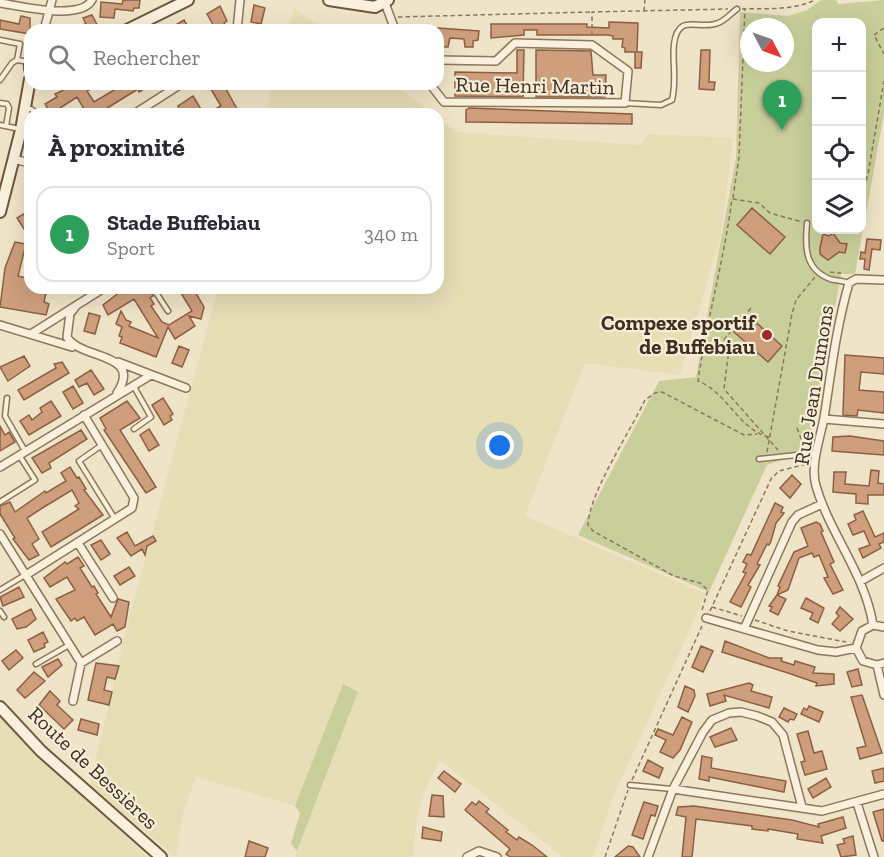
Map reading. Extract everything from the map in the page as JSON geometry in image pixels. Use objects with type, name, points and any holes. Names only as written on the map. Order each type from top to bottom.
[{"type":"street","points":[[46,24],[52,0]]},
{"type":"street","points":[[0,3],[49,11],[81,10],[87,8],[92,0]]},
{"type":"street","points":[[139,24],[188,0]]},
{"type":"street","points":[[238,24],[240,0]]},
{"type":"street","points":[[329,0],[362,7],[375,7],[386,1],[393,24]]},
{"type":"street","name":"Rue Henri Martin","points":[[435,90],[444,102],[625,104],[628,71],[592,45],[515,43],[496,61],[444,60]]},
{"type":"street","points":[[26,108],[28,90]]},
{"type":"street","points":[[26,104],[34,90]]},
{"type":"street","points":[[143,108],[172,90]]},
{"type":"street","points":[[0,212],[13,159],[24,132]]},
{"type":"street","points":[[13,159],[24,162]]},
{"type":"street","points":[[849,283],[856,279],[884,280]]},
{"type":"street","name":"Rue Jean Dumons","points":[[849,283],[832,358],[816,462],[815,483],[822,504],[861,581],[873,625]]},
{"type":"street","points":[[31,334],[95,294]]},
{"type":"street","points":[[74,348],[66,338],[66,331],[70,314],[76,306]]},
{"type":"street","points":[[0,326],[113,360],[186,388]]},
{"type":"street","points":[[113,360],[120,366],[124,377],[115,396]]},
{"type":"street","points":[[0,467],[150,375]]},
{"type":"street","points":[[26,575],[132,508],[134,498],[84,415]]},
{"type":"street","points":[[824,419],[884,423]]},
{"type":"street","points":[[744,629],[792,522],[798,515],[822,504]]},
{"type":"street","points":[[0,534],[81,663],[73,701]]},
{"type":"street","points":[[78,543],[113,597]]},
{"type":"street","points":[[861,581],[884,568]]},
{"type":"street","points":[[706,618],[818,650],[836,652],[856,648]]},
{"type":"street","points":[[884,627],[873,625],[858,636],[856,648],[863,661],[880,664],[884,694]]},
{"type":"street","points":[[81,663],[117,641]]},
{"type":"street","name":"Route de Bessières","points":[[0,707],[41,751],[161,857]]},
{"type":"street","points":[[648,857],[673,789],[703,732],[712,720],[729,713],[741,712],[772,722],[783,735],[802,807]]},
{"type":"street","points":[[673,789],[822,811],[884,794]]},
{"type":"street","points":[[857,803],[874,857]]},
{"type":"street","points":[[467,857],[479,851],[497,857]]},
{"type":"lane","points":[[625,104],[661,105],[672,100],[676,84],[674,46],[680,28],[686,24],[720,23],[737,9]]},
{"type":"lane","points":[[0,40],[20,44],[17,60]]},
{"type":"lane","points":[[0,80],[12,63],[17,60],[24,62]]},
{"type":"lane","points":[[0,103],[7,104],[9,108],[6,126]]},
{"type":"lane","points":[[26,104],[30,108]]},
{"type":"lane","points":[[0,125],[24,130]]},
{"type":"lane","points":[[807,223],[804,251],[815,270],[831,280],[849,283]]},
{"type":"lane","points":[[157,294],[168,311]]},
{"type":"lane","points":[[133,385],[150,417],[134,429]]},
{"type":"lane","points":[[0,502],[35,480],[5,416],[7,398]]},
{"type":"lane","points":[[102,445],[79,461],[115,519]]},
{"type":"lane","points":[[759,459],[818,450]]},
{"type":"lane","points":[[0,590],[26,575]]},
{"type":"lane","points":[[0,610],[4,616]]},
{"type":"lane","points":[[36,664],[69,645]]},
{"type":"lane","points":[[630,785],[673,789]]},
{"type":"path","points":[[644,12],[645,0]]},
{"type":"path","points":[[391,18],[785,8],[805,5],[814,0]]},
{"type":"path","points":[[745,8],[739,157],[698,381],[711,386],[757,434]]},
{"type":"path","points":[[592,12],[592,45]]},
{"type":"path","points":[[884,28],[874,35],[884,54]]},
{"type":"path","points":[[866,184],[884,81]]},
{"type":"path","points":[[732,199],[759,203],[770,213],[807,223]]},
{"type":"path","points":[[766,459],[792,314],[804,289],[821,274],[841,273]]},
{"type":"path","points":[[752,308],[722,342],[729,349],[724,389],[783,452]]},
{"type":"path","points":[[706,618],[701,613],[708,590],[700,583],[674,576],[593,531],[588,525],[588,512],[593,495],[607,475],[645,400],[654,393],[662,392],[744,435],[757,434],[769,437]]},
{"type":"path","points":[[797,428],[802,444],[818,450]]},
{"type":"path","points":[[605,857],[630,785],[771,480],[779,471],[816,462]]},
{"type":"path","points":[[711,607],[788,631],[844,641],[856,648]]},
{"type":"shaded area","points":[[294,8],[315,24],[290,24]]},
{"type":"shaded area","points":[[271,90],[402,90],[425,108],[267,108]]},
{"type":"shaded area","points":[[444,122],[457,132],[640,145],[649,134],[733,138],[721,234],[680,375],[585,363],[525,516],[706,594],[614,795],[593,857],[563,857],[440,760],[423,794],[416,824],[413,857],[295,857],[358,693],[343,685],[295,806],[196,777],[183,812],[176,857],[90,785],[127,626],[216,294],[444,294]]},
{"type":"shaded area","points":[[0,714],[87,801],[148,857],[0,857]]},
{"type":"green space","name":"Compexe sportif de Buffebiau","points":[[821,0],[836,0],[838,4],[884,0],[884,114],[866,213],[866,18],[812,18],[812,234],[862,234],[855,274],[841,274],[808,451],[767,465],[709,592],[578,535],[659,381],[696,377],[736,158],[740,12],[788,16],[807,10]]},
{"type":"green space","points":[[343,684],[358,692],[297,851],[291,844],[300,813],[295,806]]},
{"type":"building","points":[[123,0],[140,0],[139,8],[134,8],[133,11],[115,9],[114,18],[100,17],[101,2],[122,4]]},
{"type":"building","points":[[254,5],[265,8],[261,24],[251,22]]},
{"type":"building","points":[[220,6],[227,21],[225,24],[213,24],[207,14]]},
{"type":"building","points":[[92,15],[97,24],[86,24],[83,18]]},
{"type":"building","points":[[21,16],[30,18],[30,24],[24,24],[24,33],[0,29],[0,20],[19,24]]},
{"type":"building","points":[[609,22],[638,23],[637,52],[642,52],[641,68],[635,68],[635,52],[625,52],[625,48],[622,47],[623,39],[613,39],[613,36],[608,35],[537,35],[537,30],[524,30],[524,35],[491,38],[491,24],[587,24],[587,27],[609,28]]},
{"type":"building","points":[[444,28],[479,31],[478,40],[473,41],[473,47],[465,47],[464,39],[450,38],[448,47],[444,47]]},
{"type":"building","points":[[517,50],[524,50],[523,97],[455,96],[455,72],[517,73]]},
{"type":"building","points":[[536,50],[591,51],[593,75],[606,75],[605,97],[536,97]]},
{"type":"building","points":[[701,50],[710,50],[709,82],[715,82],[714,90],[699,89]]},
{"type":"building","points":[[63,90],[89,90],[87,91],[94,102],[114,90],[136,90],[107,108],[83,108],[77,97],[60,108],[47,108],[45,104],[57,97],[55,94]]},
{"type":"building","points":[[212,90],[226,90],[237,108],[217,108],[221,106]]},
{"type":"building","points":[[193,96],[200,108],[179,108],[178,106]]},
{"type":"building","points":[[469,108],[632,114],[632,124],[466,122],[466,110]]},
{"type":"building","points":[[752,208],[785,237],[770,254],[737,225]]},
{"type":"building","points":[[24,214],[24,229],[17,218]]},
{"type":"building","points":[[823,234],[829,236],[834,234],[840,243],[847,244],[845,253],[839,252],[828,260],[820,254],[820,248]]},
{"type":"building","points":[[867,239],[881,240],[880,250],[872,249],[869,270],[864,269],[865,259],[860,259],[861,252],[865,253]]},
{"type":"building","points":[[15,242],[24,244],[18,276],[24,278],[24,294],[46,294],[44,302],[49,304],[46,315],[0,307],[5,268]]},
{"type":"building","points":[[117,294],[152,294],[150,298],[154,304],[151,306],[162,322],[169,325],[192,311],[182,294],[196,294],[204,307],[201,319],[189,316],[195,326],[175,339],[168,327],[156,357],[120,343],[122,337],[119,336],[122,327],[116,324],[121,311],[126,320],[131,322],[129,326],[158,338],[134,299],[108,315],[103,305]]},
{"type":"building","points":[[89,313],[100,316],[95,334],[84,331]]},
{"type":"building","points":[[749,316],[782,346],[768,362],[734,332]]},
{"type":"building","points":[[179,346],[189,350],[182,367],[172,363]]},
{"type":"building","points":[[845,355],[884,358],[884,374],[861,372],[859,390],[884,392],[884,413],[858,410],[857,416],[843,415]]},
{"type":"building","points":[[24,356],[30,366],[8,381],[0,367]]},
{"type":"building","points":[[62,362],[69,373],[24,400],[18,390],[56,368],[54,364]]},
{"type":"building","points":[[91,370],[104,389],[94,395],[87,383],[79,387],[75,380]]},
{"type":"building","points":[[73,386],[83,403],[73,409],[63,392]]},
{"type":"building","points":[[163,398],[173,414],[170,416],[172,420],[164,425],[152,405]]},
{"type":"building","points":[[51,401],[61,416],[29,435],[20,421],[29,415],[32,420],[42,412],[40,408]]},
{"type":"building","points":[[127,401],[140,418],[120,430],[156,487],[146,493],[104,430],[106,429],[100,418]]},
{"type":"building","points":[[0,426],[5,435],[9,432],[15,442],[0,451]]},
{"type":"building","points":[[149,429],[159,445],[149,451],[140,435]]},
{"type":"building","points":[[81,430],[87,439],[49,463],[51,468],[42,473],[32,458]]},
{"type":"building","points":[[850,436],[884,441],[884,455],[832,451],[833,437]]},
{"type":"building","points":[[70,467],[103,515],[51,547],[42,532],[79,509],[75,506],[79,503],[72,490],[44,507],[27,518],[39,539],[32,544],[39,555],[29,560],[13,539],[15,538],[0,514],[0,506],[10,502],[15,512],[45,491],[46,493],[66,481],[61,473]]},
{"type":"building","points":[[871,470],[879,471],[878,483],[884,484],[884,495],[868,495],[868,504],[856,503],[856,494],[833,492],[834,472],[846,472],[845,484],[869,486]]},
{"type":"building","points":[[792,475],[801,484],[790,498],[780,488]]},
{"type":"building","points":[[775,503],[783,507],[781,512],[784,513],[776,523],[771,541],[769,545],[767,544],[757,564],[760,565],[748,585],[751,587],[741,607],[730,602],[746,573],[743,572],[747,564],[743,562],[747,554],[751,555]]},
{"type":"building","points":[[863,511],[875,537],[884,533],[884,542],[879,544],[881,548],[863,558],[859,549],[870,545],[864,531],[853,535],[848,524],[856,520],[854,515]]},
{"type":"building","points":[[816,522],[820,524],[823,531],[821,532],[834,562],[830,564],[843,590],[833,594],[824,578],[828,577],[819,555],[814,557],[812,553],[799,558],[788,590],[777,595],[780,587],[778,586],[794,552],[808,546],[801,528]]},
{"type":"building","points":[[127,532],[135,546],[153,536],[156,541],[147,546],[145,555],[142,549],[131,556],[117,538]]},
{"type":"building","points":[[101,540],[110,554],[101,560],[91,545]]},
{"type":"building","points":[[78,557],[84,566],[80,568],[92,587],[94,586],[98,593],[96,594],[111,617],[118,599],[129,602],[125,627],[117,631],[113,624],[95,635],[84,617],[71,621],[56,599],[75,590],[67,577],[50,587],[44,578],[65,562],[67,564]]},
{"type":"building","points":[[129,567],[135,576],[120,585],[114,576]]},
{"type":"building","points":[[19,587],[24,597],[3,606],[0,597]]},
{"type":"building","points":[[777,595],[786,599],[778,615],[770,611],[772,607],[769,606]]},
{"type":"building","points":[[806,598],[824,608],[818,623],[810,619],[813,613],[801,608]]},
{"type":"building","points":[[840,607],[853,619],[840,631],[832,624],[839,616],[836,613]]},
{"type":"building","points":[[31,609],[36,619],[26,627],[17,629],[12,619]]},
{"type":"building","points":[[43,632],[48,642],[44,644],[45,647],[34,652],[28,640]]},
{"type":"building","points":[[725,641],[769,658],[782,658],[781,661],[794,665],[795,661],[815,667],[813,673],[834,674],[834,684],[816,686],[817,683],[722,652]]},
{"type":"building","points":[[701,646],[713,651],[703,672],[692,667]]},
{"type":"building","points":[[16,650],[23,658],[9,670],[2,661]]},
{"type":"building","points":[[58,659],[62,665],[48,677],[42,667]]},
{"type":"building","points":[[96,663],[119,666],[115,679],[107,677],[104,690],[112,692],[109,705],[88,700]]},
{"type":"building","points":[[858,669],[862,685],[852,687],[847,672]]},
{"type":"building","points":[[34,672],[45,681],[25,698],[17,690]]},
{"type":"building","points":[[749,683],[753,685],[751,691],[772,697],[769,708],[724,695],[726,701],[710,706],[707,694]]},
{"type":"building","points":[[685,686],[694,690],[695,696],[688,712],[678,707]]},
{"type":"building","points":[[50,691],[60,701],[57,705],[73,720],[64,729],[39,705]]},
{"type":"building","points":[[862,695],[882,753],[860,759],[857,748],[866,746],[851,697]]},
{"type":"building","points":[[809,706],[823,712],[819,722],[801,714],[804,708],[807,710]]},
{"type":"building","points":[[784,708],[797,714],[794,720],[790,719],[788,722],[779,717]]},
{"type":"building","points":[[682,717],[692,722],[680,750],[673,758],[660,752],[666,740],[655,735],[658,729],[673,735]]},
{"type":"building","points":[[81,719],[99,724],[97,735],[78,730]]},
{"type":"building","points":[[731,728],[737,740],[715,747],[710,737]]},
{"type":"building","points":[[808,731],[814,753],[822,751],[827,769],[805,775],[801,762],[805,761],[797,734]]},
{"type":"building","points":[[702,756],[712,758],[711,768],[786,781],[784,792],[709,777],[709,781],[699,779]]},
{"type":"building","points":[[648,760],[663,768],[659,778],[643,771]]},
{"type":"building","points":[[884,768],[884,781],[875,783],[872,771]]},
{"type":"building","points":[[444,771],[461,784],[455,792],[438,778]]},
{"type":"building","points":[[826,778],[831,787],[813,798],[808,789]]},
{"type":"building","points":[[432,795],[443,796],[444,817],[429,816]]},
{"type":"building","points":[[479,801],[489,809],[486,812],[508,830],[506,832],[517,840],[519,837],[547,857],[510,857],[506,854],[510,849],[465,810],[472,802],[476,805]]},
{"type":"building","points":[[644,802],[658,806],[655,816],[651,815],[643,839],[632,835]]},
{"type":"building","points":[[694,806],[792,820],[819,827],[818,824],[843,817],[846,828],[821,836],[823,843],[797,839],[798,834],[696,819],[692,857],[682,857],[686,817],[676,815],[678,807]]},
{"type":"building","points":[[884,809],[884,841],[882,841],[873,812]]},
{"type":"building","points":[[423,827],[442,832],[441,841],[422,838]]},
{"type":"building","points":[[853,836],[856,855],[841,857],[837,845],[845,843],[843,839]]},
{"type":"building","points":[[249,841],[268,848],[265,857],[245,857]]},
{"type":"building","points":[[628,846],[633,847],[640,857],[615,857]]},
{"type":"place","name":"Stade Buffebiau","points":[[782,130]]},
{"type":"place","name":"Compexe sportif de Buffebiau","points":[[767,335]]}]
